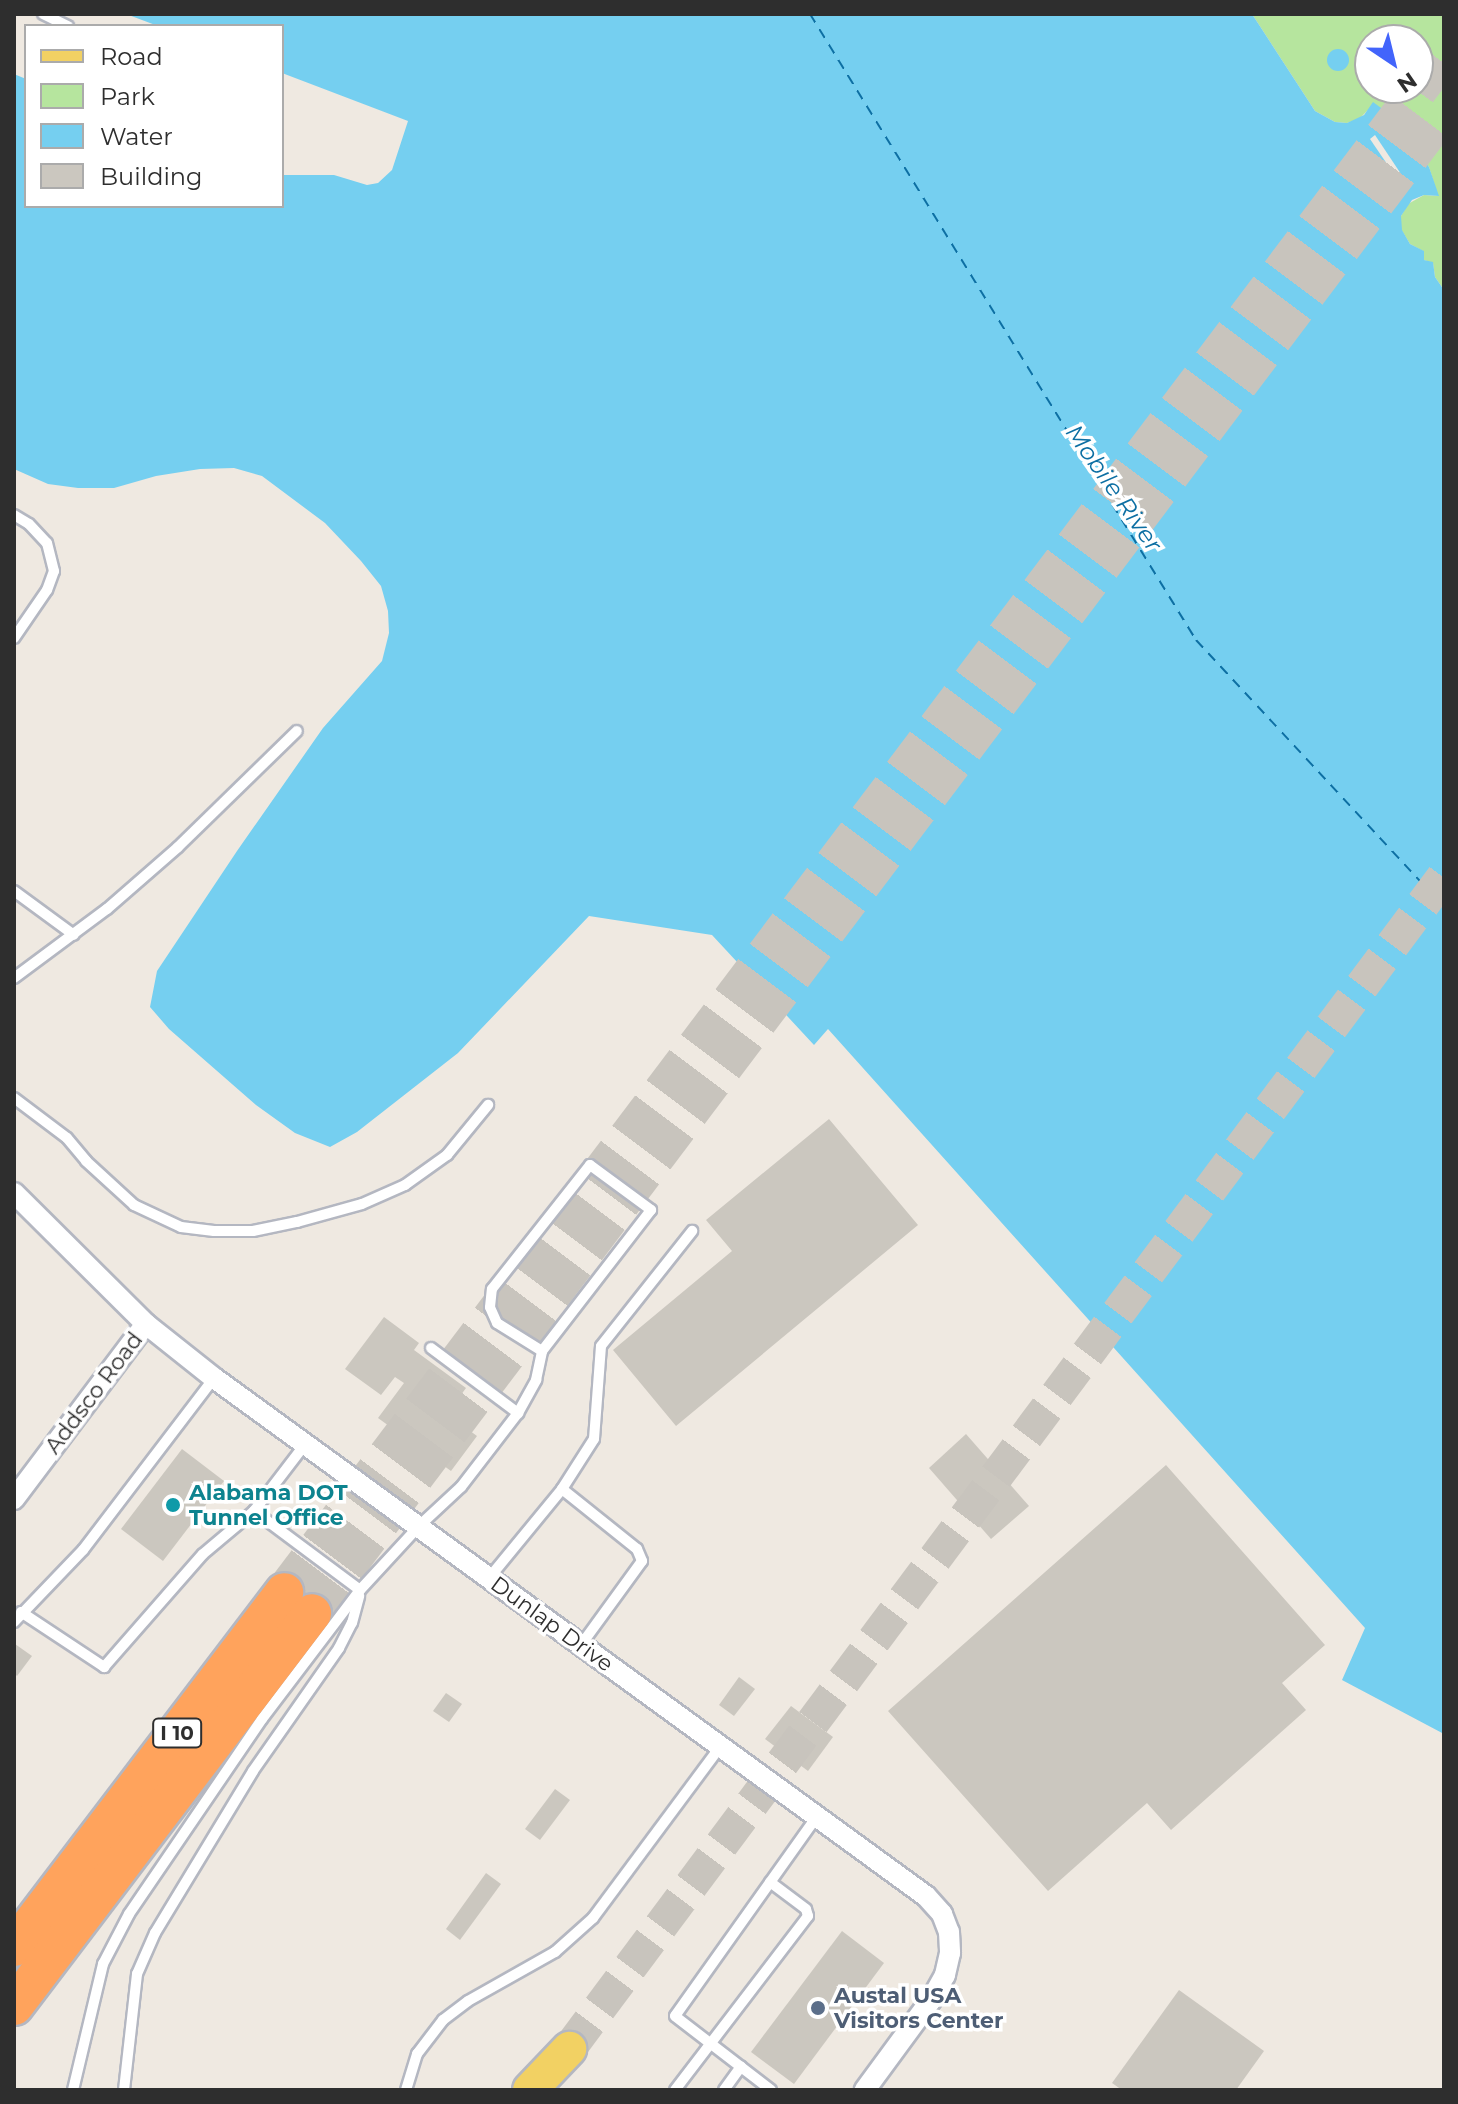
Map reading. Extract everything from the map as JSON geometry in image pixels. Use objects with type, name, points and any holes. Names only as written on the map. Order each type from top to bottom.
[{"type":"highway","name":"I 10","points":[[14,1947],[298,1602],[14,2006]]},
{"type":"main road","points":[[530,2090],[559,2067]]},
{"type":"street","name":"Dunlap Drive","points":[[14,1193],[146,1324],[214,1378],[926,1896],[942,1914],[949,1932],[950,1953],[945,1975],[931,2000],[865,2090]]},
{"type":"street","name":"Addsco Road","points":[[14,1499],[146,1324]]},
{"type":"lane","points":[[43,14],[64,24]]},
{"type":"lane","points":[[14,515],[29,524],[47,543],[54,571],[47,590],[14,638]]},
{"type":"lane","points":[[14,978],[74,935],[178,847],[297,731]]},
{"type":"lane","points":[[14,891],[74,935]]},
{"type":"lane","points":[[14,1098],[67,1138],[86,1161],[134,1205],[181,1227],[214,1231],[253,1231],[297,1222],[362,1204],[405,1185],[447,1155],[488,1105]]},
{"type":"lane","points":[[73,2090],[103,1964],[129,1914],[262,1719],[360,1590],[419,1526],[461,1487],[518,1413],[536,1380],[542,1351],[651,1210],[590,1165],[492,1289],[490,1307],[497,1323],[542,1351]]},
{"type":"lane","points":[[489,1578],[562,1489],[594,1439],[599,1405],[597,1361],[601,1346],[692,1231]]},
{"type":"lane","points":[[431,1348],[518,1413]]},
{"type":"lane","points":[[214,1378],[83,1550],[18,1617],[104,1667],[203,1554],[254,1511],[306,1443]]},
{"type":"lane","points":[[562,1489],[637,1549],[642,1561],[581,1645]]},
{"type":"lane","points":[[254,1511],[360,1590]]},
{"type":"lane","points":[[124,2090],[137,1974],[155,1933],[253,1771],[339,1648],[352,1623],[360,1590]]},
{"type":"lane","points":[[408,2090],[409,2075],[417,2054],[443,2020],[468,2001],[555,1952],[593,1918],[720,1747]]},
{"type":"lane","points":[[771,2090],[675,2016],[817,1816]]},
{"type":"lane","points":[[675,2090],[808,1916],[806,1909],[770,1882]]},
{"type":"lane","points":[[724,2090],[741,2067]]},
{"type":"green space","points":[[1252,14],[1444,14],[1444,290],[1435,277],[1433,263],[1424,260],[1423,251],[1410,244],[1401,229],[1401,216],[1408,204],[1424,195],[1438,196],[1429,167],[1400,122],[1369,109],[1359,119],[1347,123],[1335,122],[1315,111]]},
{"type":"water","name":"Mobile River","points":[[126,14],[1252,14],[1315,111],[1335,122],[1347,123],[1364,115],[1372,104],[1376,104],[1400,122],[1429,167],[1439,196],[1424,195],[1412,200],[1401,216],[1402,230],[1410,244],[1424,251],[1424,260],[1433,262],[1435,277],[1444,290],[1444,1734],[1342,1680],[1365,1628],[828,1029],[814,1045],[712,935],[589,916],[458,1053],[357,1132],[330,1147],[295,1133],[256,1105],[169,1029],[150,1007],[157,971],[237,851],[323,728],[382,661],[389,633],[388,611],[381,586],[361,561],[325,523],[262,476],[234,468],[200,469],[156,476],[114,488],[78,488],[48,484],[14,469],[14,74],[24,78],[24,208],[284,208],[284,175],[334,175],[367,185],[378,183],[392,170],[408,121],[284,74],[284,24],[153,24]]},
{"type":"water","points":[[1338,49],[1346,52],[1349,60],[1346,68],[1338,71],[1330,68],[1327,60],[1330,52]]},
{"type":"pier","points":[[1375,135],[1407,183],[1402,186],[1370,139]]},
{"type":"building","points":[[829,1119],[918,1225],[676,1426],[613,1350],[732,1251],[706,1220]]},
{"type":"building","points":[[384,1317],[419,1343],[414,1350],[466,1388],[447,1414],[477,1436],[451,1471],[378,1418],[404,1383],[395,1377],[381,1395],[345,1369]]},
{"type":"building","points":[[966,1434],[1029,1506],[991,1539],[929,1468]]},
{"type":"building","name":"Alabama DOT Tunnel Office","points":[[182,1449],[224,1481],[163,1561],[121,1529]]},
{"type":"building","points":[[1166,1465],[1325,1645],[1282,1683],[1306,1710],[1171,1830],[1147,1803],[1048,1891],[888,1711]]},
{"type":"building","points":[[15,1644],[32,1656],[17,1676],[14,1673]]},
{"type":"building","points":[[739,1677],[755,1689],[734,1716],[719,1705]]},
{"type":"building","points":[[446,1693],[462,1704],[449,1722],[433,1711]]},
{"type":"building","points":[[791,1706],[833,1737],[808,1771],[765,1739]]},
{"type":"building","points":[[555,1789],[570,1800],[540,1840],[525,1829]]},
{"type":"building","points":[[486,1873],[501,1884],[460,1940],[446,1929]]},
{"type":"building","name":"Austal USA Visitors Center","points":[[842,1931],[884,1963],[794,2084],[751,2052]]},
{"type":"building","points":[[1179,1990],[1264,2051],[1236,2090],[1122,2090],[1112,2083]]},
{"type":"ferry route","points":[[810,14],[1196,640],[1444,907]]},
{"type":"tunnel","points":[[284,1592],[1444,56]]},
{"type":"tunnel","points":[[312,1613],[1444,112]]},
{"type":"tunnel","points":[[569,2049],[1444,876]]},
{"type":"place","name":"Alabama DOT Tunnel Office","points":[[173,1505]]},
{"type":"place","name":"Austal USA Visitors Center","points":[[818,2008]]}]
